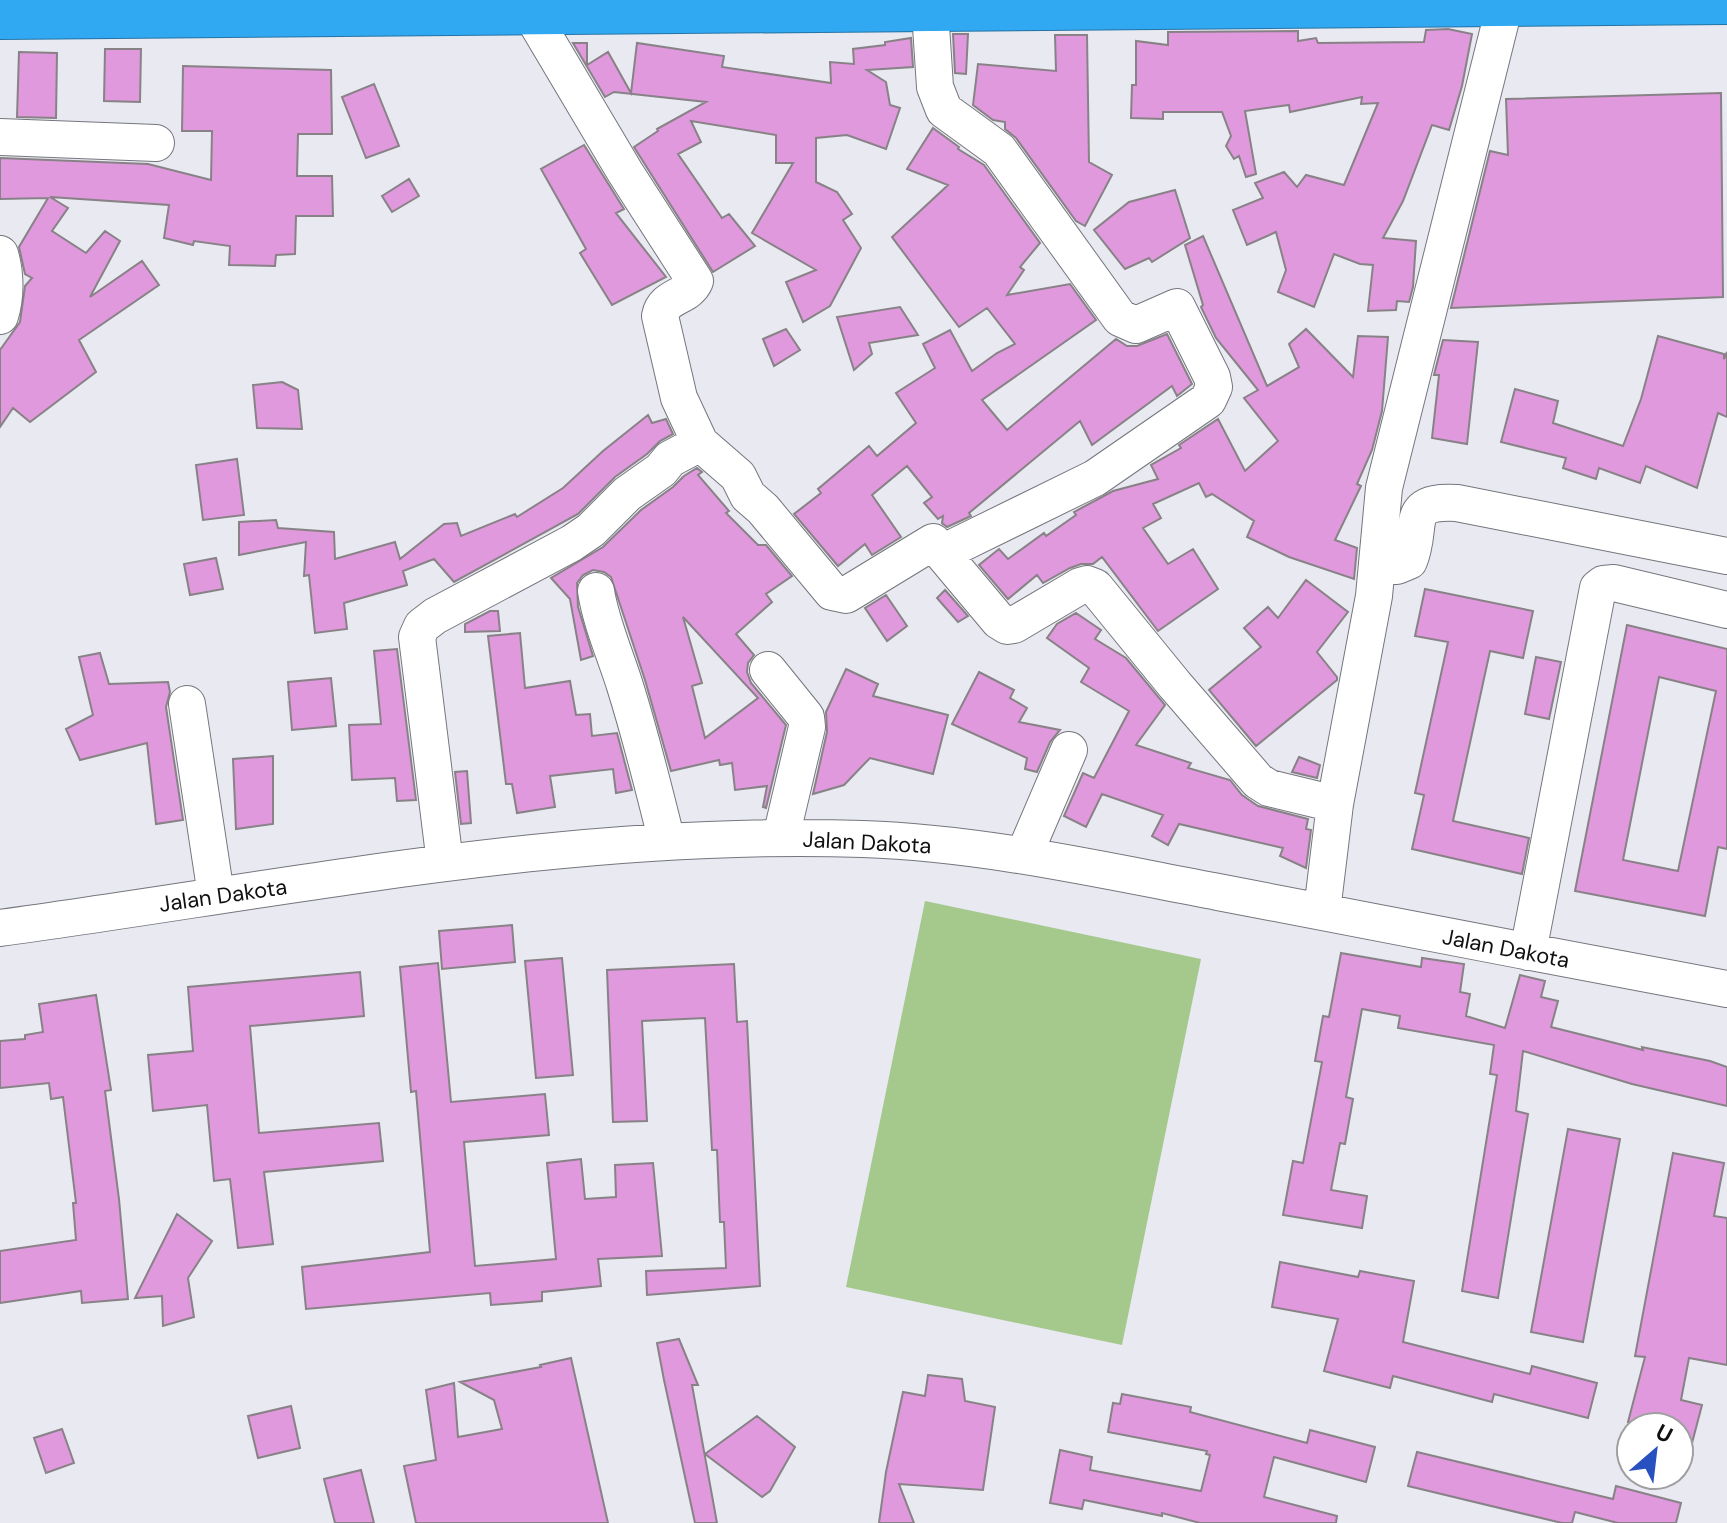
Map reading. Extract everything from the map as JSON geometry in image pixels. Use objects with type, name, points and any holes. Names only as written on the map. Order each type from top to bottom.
[{"type":"highway","points":[[0,17],[511,8],[930,11],[1727,2]]},
{"type":"street","points":[[1322,911],[1335,804],[1374,596],[1384,488],[1505,4]]},
{"type":"street","points":[[511,8],[625,172],[695,281],[692,288],[666,303],[660,316],[679,398],[700,443],[738,476],[748,496],[763,509],[832,592],[846,595],[933,542],[999,621],[1007,626],[1014,625],[1080,586],[1087,584],[1095,587],[1258,781],[1269,788],[1335,804]]},
{"type":"street","points":[[930,11],[935,87],[944,110],[999,150],[1120,318],[1136,325],[1177,307],[1214,387],[1208,400],[1114,467],[942,553]]},
{"type":"street","points":[[0,137],[156,143]]},
{"type":"street","points":[[0,254],[5,302],[0,316]]},
{"type":"street","points":[[445,863],[417,637],[420,631],[435,616],[582,537],[670,459],[700,443]]},
{"type":"street","points":[[1377,564],[1397,566],[1409,561],[1419,517],[1424,506],[1433,502],[1457,503],[1727,556]]},
{"type":"street","points":[[1528,952],[1598,588],[1614,583],[1727,610]]},
{"type":"street","points":[[596,591],[667,842]]},
{"type":"street","points":[[768,670],[806,717],[807,727],[781,837]]},
{"type":"street","points":[[187,704],[216,895]]},
{"type":"street","points":[[1024,855],[1069,750]]},
{"type":"street","name":"Jalan Dakota","points":[[0,928],[445,863],[667,842],[781,837],[869,839],[1024,855],[1727,989]]},
{"type":"green space","points":[[925,901],[1201,959],[1122,1345],[846,1287]]},
{"type":"building","points":[[1448,29],[1472,34],[1449,130],[1432,125],[1403,201],[1383,238],[1416,241],[1409,302],[1397,301],[1396,310],[1368,311],[1373,265],[1360,264],[1334,254],[1314,307],[1278,292],[1286,270],[1276,232],[1247,245],[1233,210],[1263,198],[1255,183],[1284,172],[1297,187],[1306,175],[1344,185],[1378,103],[1361,104],[1362,97],[1290,112],[1289,105],[1245,111],[1256,174],[1246,177],[1239,156],[1234,159],[1226,146],[1231,136],[1222,112],[1163,112],[1163,119],[1131,118],[1132,85],[1136,85],[1136,41],[1168,45],[1168,32],[1298,31],[1298,41],[1316,38],[1318,43],[1424,42],[1426,30]]},
{"type":"building","points":[[953,34],[968,34],[966,74],[955,73]]},
{"type":"building","points":[[1055,35],[1087,35],[1089,162],[1112,175],[1085,226],[1076,221],[1016,138],[1005,129],[1005,122],[993,120],[973,105],[978,64],[1056,71]]},
{"type":"building","points":[[911,38],[913,67],[867,70],[886,82],[890,105],[900,108],[886,149],[847,135],[816,138],[816,182],[837,192],[852,214],[843,220],[861,248],[830,306],[803,322],[786,282],[816,270],[752,233],[793,163],[776,163],[776,135],[691,121],[701,142],[678,154],[722,218],[729,214],[755,246],[713,272],[634,147],[657,129],[706,102],[614,92],[605,97],[573,43],[587,43],[587,65],[608,52],[631,93],[637,43],[724,56],[722,67],[831,83],[830,62],[854,64],[853,49]]},
{"type":"building","points":[[105,49],[141,49],[140,102],[104,101]]},
{"type":"building","points":[[19,52],[57,53],[56,118],[17,117]]},
{"type":"building","points":[[183,66],[331,70],[332,134],[298,134],[297,176],[332,176],[333,216],[296,216],[295,254],[276,255],[275,266],[229,265],[230,246],[194,241],[193,245],[164,238],[169,205],[50,197],[68,208],[52,231],[86,253],[105,231],[120,241],[90,297],[142,261],[159,285],[79,340],[96,372],[30,422],[13,408],[0,427],[0,350],[20,322],[25,286],[32,278],[25,274],[19,247],[48,198],[0,199],[0,158],[148,164],[211,180],[212,131],[182,131]]},
{"type":"building","points":[[374,84],[399,146],[366,158],[342,97]]},
{"type":"building","points":[[1721,93],[1723,297],[1451,308],[1490,151],[1508,155],[1506,99]]},
{"type":"building","points":[[933,128],[984,165],[1040,243],[1020,267],[1024,270],[1007,295],[1070,284],[1096,320],[982,400],[1007,430],[1116,339],[1127,346],[1137,346],[1167,334],[1192,384],[1177,396],[1172,386],[1092,445],[1080,421],[969,513],[971,516],[947,527],[942,523],[943,516],[938,519],[924,503],[932,497],[907,466],[872,495],[901,537],[872,555],[865,544],[838,566],[794,514],[821,493],[818,489],[869,446],[877,456],[916,423],[896,393],[935,368],[923,344],[950,330],[972,371],[1015,344],[987,308],[959,327],[892,237],[948,185],[907,169]]},
{"type":"building","points":[[584,145],[624,209],[616,213],[666,277],[612,305],[580,253],[586,249],[541,169]]},
{"type":"building","points":[[409,179],[419,196],[392,212],[382,196]]},
{"type":"building","points":[[1175,190],[1190,238],[1152,262],[1149,258],[1125,269],[1094,230],[1129,202]]},
{"type":"building","points":[[1203,236],[1267,386],[1299,367],[1289,344],[1306,329],[1353,377],[1358,336],[1388,337],[1382,411],[1372,450],[1357,484],[1361,486],[1335,540],[1357,548],[1354,579],[1289,557],[1247,537],[1254,521],[1212,494],[1206,497],[1199,483],[1153,504],[1161,518],[1143,528],[1168,564],[1193,549],[1218,589],[1158,631],[1102,557],[1093,564],[1070,568],[1043,583],[1037,575],[1008,599],[979,565],[999,549],[1008,559],[1076,515],[1074,512],[1113,491],[1158,479],[1151,465],[1181,448],[1179,445],[1218,419],[1245,471],[1278,441],[1244,398],[1258,390],[1216,338],[1201,307],[1203,305],[1185,245]]},
{"type":"building","points":[[900,307],[918,335],[869,343],[872,354],[854,370],[837,317]]},
{"type":"building","points":[[786,329],[800,350],[774,366],[763,339]]},
{"type":"building","points":[[1658,336],[1724,354],[1724,359],[1727,352],[1727,417],[1718,413],[1697,488],[1646,466],[1640,483],[1599,468],[1596,479],[1563,468],[1566,458],[1501,442],[1515,389],[1558,401],[1553,423],[1623,446],[1641,399]]},
{"type":"building","points":[[1443,340],[1478,342],[1467,444],[1432,438],[1439,375],[1434,375]]},
{"type":"building","points":[[282,382],[298,390],[302,429],[257,428],[253,385]]},
{"type":"building","points":[[648,415],[652,423],[666,419],[673,434],[615,477],[578,514],[454,582],[434,559],[403,571],[407,585],[344,603],[347,629],[315,633],[309,575],[304,576],[306,542],[239,555],[239,522],[276,520],[278,528],[334,532],[335,559],[395,542],[400,559],[444,524],[457,523],[461,536],[515,514],[517,517],[563,488]]},
{"type":"building","points":[[237,459],[244,515],[203,520],[196,465]]},
{"type":"building","points":[[697,468],[702,472],[698,475],[729,511],[726,513],[758,545],[766,545],[792,576],[766,594],[772,602],[736,634],[754,655],[748,663],[747,672],[751,683],[786,725],[766,808],[763,807],[767,786],[735,790],[732,763],[720,765],[719,760],[671,771],[611,577],[593,570],[583,575],[577,583],[578,607],[593,656],[581,660],[570,599],[551,578],[603,547],[641,510]],"holes":[[[683,617],[758,698],[705,738],[692,686],[702,683]]]},
{"type":"building","points":[[216,558],[223,589],[190,595],[184,564]]},
{"type":"building","points":[[1306,580],[1348,612],[1317,652],[1337,680],[1256,746],[1209,690],[1261,647],[1244,628],[1268,607],[1278,618]]},
{"type":"building","points":[[1425,589],[1533,611],[1523,658],[1490,651],[1453,821],[1529,838],[1522,874],[1412,849],[1424,795],[1415,793],[1448,642],[1415,636]]},
{"type":"building","points":[[945,590],[968,616],[958,622],[937,598]]},
{"type":"building","points":[[886,595],[907,626],[887,641],[865,608]]},
{"type":"building","points":[[490,611],[498,611],[500,631],[465,632],[465,624]]},
{"type":"building","points":[[1076,613],[1101,630],[1095,639],[1126,658],[1165,705],[1136,745],[1191,763],[1188,768],[1230,780],[1242,795],[1258,806],[1308,819],[1306,829],[1311,830],[1306,868],[1280,856],[1283,848],[1179,824],[1168,845],[1152,836],[1163,815],[1102,794],[1086,827],[1064,816],[1083,773],[1094,778],[1129,711],[1081,682],[1089,668],[1047,638],[1057,624]]},
{"type":"building","points":[[1627,625],[1727,649],[1727,849],[1718,847],[1705,916],[1575,891]],"holes":[[[1659,677],[1716,691],[1678,871],[1623,860]]]},
{"type":"building","points":[[520,633],[525,688],[570,681],[576,715],[590,714],[592,736],[617,733],[632,790],[616,793],[613,769],[550,776],[555,807],[517,813],[512,784],[506,784],[488,636]]},
{"type":"building","points":[[397,649],[416,800],[397,801],[395,778],[352,780],[349,725],[381,724],[374,651]]},
{"type":"building","points":[[100,653],[109,684],[168,682],[170,692],[166,707],[183,820],[156,824],[147,743],[80,760],[66,729],[93,715],[79,657]]},
{"type":"building","points":[[1536,657],[1561,662],[1549,719],[1525,714]]},
{"type":"building","points":[[846,669],[878,684],[873,696],[948,715],[933,774],[870,758],[844,785],[813,794],[827,732],[826,712]]},
{"type":"building","points":[[979,672],[1014,690],[1010,698],[1027,708],[1019,722],[1060,730],[1050,742],[1037,772],[1025,769],[1027,758],[952,724]]},
{"type":"building","points":[[331,678],[336,726],[292,730],[288,682]]},
{"type":"building","points":[[273,756],[273,824],[236,829],[233,759]]},
{"type":"building","points":[[1299,757],[1320,765],[1317,778],[1292,772]]},
{"type":"building","points":[[467,771],[471,823],[461,824],[455,772]]},
{"type":"building","points":[[512,925],[515,962],[442,969],[439,931]]},
{"type":"building","points":[[1341,953],[1421,967],[1422,958],[1464,964],[1460,992],[1470,994],[1466,1016],[1505,1028],[1520,975],[1545,981],[1541,997],[1558,1001],[1551,1027],[1727,1067],[1727,1106],[1632,1084],[1523,1051],[1516,1111],[1528,1114],[1498,1298],[1462,1291],[1497,1075],[1490,1074],[1494,1045],[1398,1028],[1400,1016],[1362,1009],[1346,1097],[1353,1099],[1345,1144],[1340,1143],[1331,1190],[1367,1196],[1362,1228],[1283,1215],[1293,1161],[1303,1163],[1322,1062],[1315,1061],[1323,1016],[1329,1017]]},
{"type":"building","points":[[562,958],[573,1075],[536,1078],[525,961]]},
{"type":"building","points":[[438,963],[451,1102],[545,1094],[549,1135],[464,1142],[475,1266],[556,1259],[547,1163],[581,1159],[585,1199],[616,1197],[615,1165],[653,1163],[662,1256],[598,1259],[601,1286],[542,1292],[542,1301],[491,1305],[490,1293],[306,1309],[302,1267],[430,1252],[416,1091],[411,1092],[400,967]]},
{"type":"building","points":[[734,964],[737,1022],[747,1021],[760,1286],[647,1295],[646,1271],[726,1268],[724,1222],[720,1222],[717,1150],[712,1150],[705,1018],[642,1021],[647,1121],[613,1122],[607,970]]},
{"type":"building","points":[[360,972],[364,1016],[250,1026],[259,1133],[379,1123],[383,1161],[264,1172],[273,1244],[238,1248],[230,1179],[214,1181],[207,1105],[153,1111],[148,1055],[193,1051],[188,987]]},
{"type":"building","points":[[96,995],[111,1090],[105,1091],[128,1299],[82,1303],[81,1291],[0,1303],[0,1251],[76,1240],[73,1203],[76,1203],[63,1097],[51,1099],[49,1083],[0,1088],[0,1041],[25,1039],[25,1035],[43,1032],[39,1004]]},
{"type":"building","points":[[1568,1129],[1620,1139],[1583,1342],[1531,1332]]},
{"type":"building","points":[[1673,1153],[1724,1163],[1714,1216],[1727,1218],[1727,1365],[1689,1358],[1681,1400],[1702,1405],[1695,1432],[1695,1411],[1631,1411],[1645,1357],[1635,1356]]},
{"type":"building","points":[[177,1214],[212,1241],[188,1278],[194,1317],[163,1326],[162,1296],[135,1298]]},
{"type":"building","points":[[1280,1262],[1358,1277],[1360,1271],[1414,1281],[1403,1342],[1530,1374],[1532,1366],[1597,1383],[1588,1418],[1494,1394],[1492,1402],[1393,1376],[1390,1388],[1324,1371],[1338,1319],[1272,1307]]},
{"type":"building","points":[[679,1339],[698,1385],[692,1385],[717,1523],[695,1523],[664,1380],[657,1343]]},
{"type":"building","points":[[571,1358],[608,1523],[416,1523],[404,1466],[436,1460],[426,1390],[454,1383],[458,1437],[502,1429],[494,1400],[460,1382],[541,1367]]},
{"type":"building","points":[[928,1375],[962,1379],[965,1401],[995,1407],[983,1490],[899,1484],[914,1523],[879,1523],[903,1392],[925,1396]]},
{"type":"building","points":[[1122,1394],[1191,1407],[1190,1412],[1307,1443],[1310,1430],[1375,1447],[1366,1482],[1274,1457],[1264,1497],[1337,1516],[1336,1523],[1200,1523],[1162,1513],[1162,1516],[1084,1500],[1082,1509],[1050,1503],[1060,1450],[1092,1457],[1090,1470],[1201,1491],[1210,1455],[1206,1454],[1207,1451],[1108,1432],[1113,1403],[1120,1404]]},
{"type":"building","points":[[291,1406],[300,1448],[258,1458],[248,1416]]},
{"type":"building","points":[[757,1416],[795,1447],[770,1491],[762,1497],[705,1454]]},
{"type":"building","points":[[62,1429],[74,1463],[46,1473],[34,1438]]},
{"type":"building","points":[[1417,1452],[1613,1499],[1615,1490],[1635,1491],[1681,1503],[1676,1523],[1618,1523],[1575,1512],[1572,1523],[1562,1523],[1408,1486]]},
{"type":"building","points":[[361,1470],[374,1523],[335,1523],[324,1479]]}]
